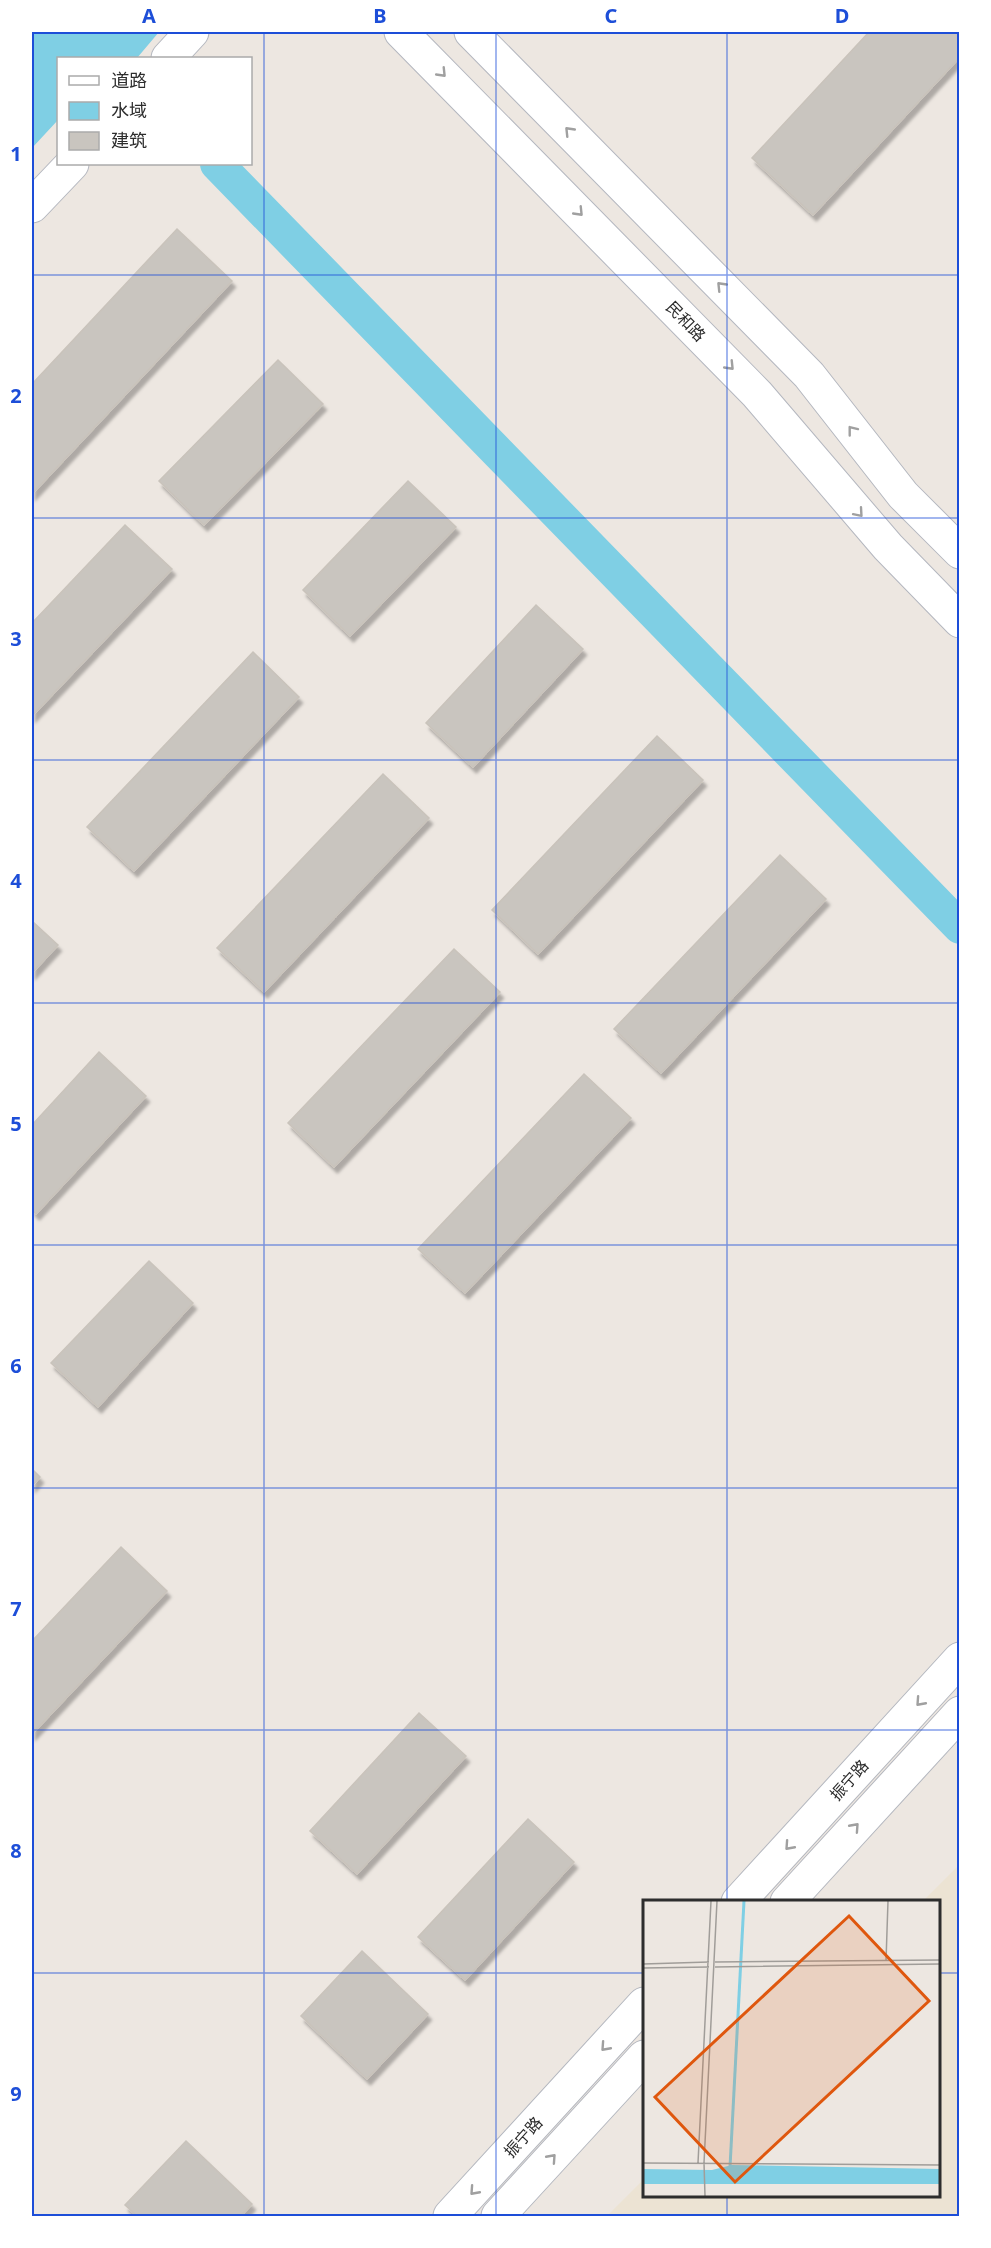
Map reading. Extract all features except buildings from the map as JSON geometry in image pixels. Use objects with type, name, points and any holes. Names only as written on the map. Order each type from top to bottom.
[{"type":"main road","name":"民和路","points":[[401,32],[757,394],[888,547],[960,621]]},
{"type":"main road","points":[[471,32],[809,375],[903,495],[960,552]]},
{"type":"main road","points":[[32,206],[71,165]]},
{"type":"main road","name":"振宁路","points":[[740,1900],[960,1659]]},
{"type":"main road","points":[[789,1900],[960,1713]]},
{"type":"main road","name":"振宁路","points":[[450,2217],[643,2006]]},
{"type":"main road","points":[[498,2217],[643,2059]]},
{"type":"shaded area","points":[[959,1865],[959,2216],[607,2216],[643,2180],[643,2197],[940,2197],[940,1900],[924,1900]]},
{"type":"water","points":[[32,32],[159,32],[138,57],[57,57],[57,121],[32,148]]},
{"type":"waterway","points":[[218,165],[960,927]]}]
